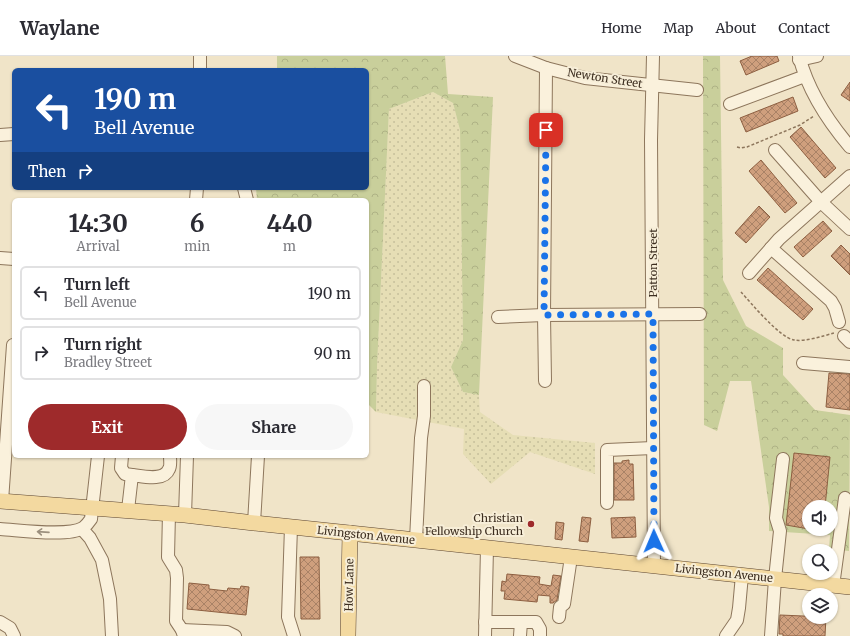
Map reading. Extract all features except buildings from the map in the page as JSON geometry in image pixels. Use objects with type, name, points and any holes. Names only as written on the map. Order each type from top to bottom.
[{"type":"main road","name":"Livingston Avenue","points":[[1,501],[169,513],[850,587]]},
{"type":"main road","name":"How Lane","points":[[348,636],[350,533]]},
{"type":"street","points":[[200,56],[200,68]]},
{"type":"street","name":"Newton Street","points":[[514,56],[546,68],[585,78],[697,90]]},
{"type":"street","name":"Patton Street","points":[[653,56],[654,566]]},
{"type":"street","points":[[817,56],[799,58],[805,76],[822,110],[849,144]]},
{"type":"street","points":[[545,381],[544,315],[546,68]]},
{"type":"street","points":[[730,104],[805,76]]},
{"type":"street","points":[[0,135],[12,134]]},
{"type":"street","points":[[775,150],[821,202],[850,229]]},
{"type":"street","points":[[748,272],[771,248],[850,176]]},
{"type":"street","points":[[771,248],[831,301],[835,308],[843,333]]},
{"type":"street","points":[[0,258],[12,259]]},
{"type":"street","points":[[498,317],[544,315],[700,314]]},
{"type":"street","points":[[1,501],[12,358]]},
{"type":"street","points":[[803,363],[850,367]]},
{"type":"street","points":[[416,540],[421,438],[424,416],[424,386]]},
{"type":"street","points":[[607,502],[607,450],[653,448]]},
{"type":"street","points":[[0,529],[59,533],[82,529],[91,519],[98,458]]},
{"type":"street","points":[[122,458],[121,468],[125,474],[157,477],[165,474],[169,469],[170,458]]},
{"type":"street","points":[[185,515],[187,458]]},
{"type":"street","points":[[254,523],[258,458]]},
{"type":"street","points":[[771,636],[774,579],[780,531],[776,518],[783,458]]},
{"type":"street","points":[[128,510],[132,475]]},
{"type":"street","points":[[834,586],[844,498]]},
{"type":"street","points":[[169,513],[168,557],[176,570],[176,621],[183,633],[227,632],[235,636]]},
{"type":"street","points":[[290,527],[288,617],[294,636]]},
{"type":"street","points":[[82,529],[90,538],[102,560],[110,600],[112,636]]},
{"type":"street","points":[[485,636],[487,548]]},
{"type":"street","points":[[559,617],[560,607],[564,604],[571,557]]},
{"type":"street","points":[[726,636],[737,620],[742,576]]},
{"type":"street","points":[[0,622],[10,628],[14,636]]},
{"type":"street","points":[[485,622],[536,622],[540,629],[540,636]]},
{"type":"street","points":[[520,636],[521,622]]},
{"type":"path","points":[[737,147],[747,147],[800,125],[822,110]]},
{"type":"path","points":[[740,292],[774,326],[792,340],[805,340],[843,333]]},
{"type":"shaded area","points":[[433,92],[453,103],[460,130],[463,340],[451,367],[463,392],[479,395],[480,412],[513,435],[595,443],[595,474],[530,452],[491,484],[463,454],[464,429],[376,412],[389,109]]},
{"type":"green space","points":[[277,56],[445,56],[448,94],[493,97],[479,395],[463,392],[451,367],[463,340],[460,130],[453,103],[433,92],[389,109],[376,412],[369,405],[369,198],[257,198],[256,190],[369,190],[369,68],[277,68]]},
{"type":"green space","points":[[703,56],[720,56],[723,280],[746,326],[783,348],[783,375],[815,410],[850,415],[849,551],[838,550],[838,544],[829,544],[830,536],[838,536],[838,500],[802,500],[802,533],[769,531],[769,507],[751,381],[730,381],[717,431],[704,425]]},
{"type":"place","name":"Christian Fellowship Church","points":[[531,524]]},
{"type":"route","points":[[546,130],[544,315],[653,314],[654,541]]}]
